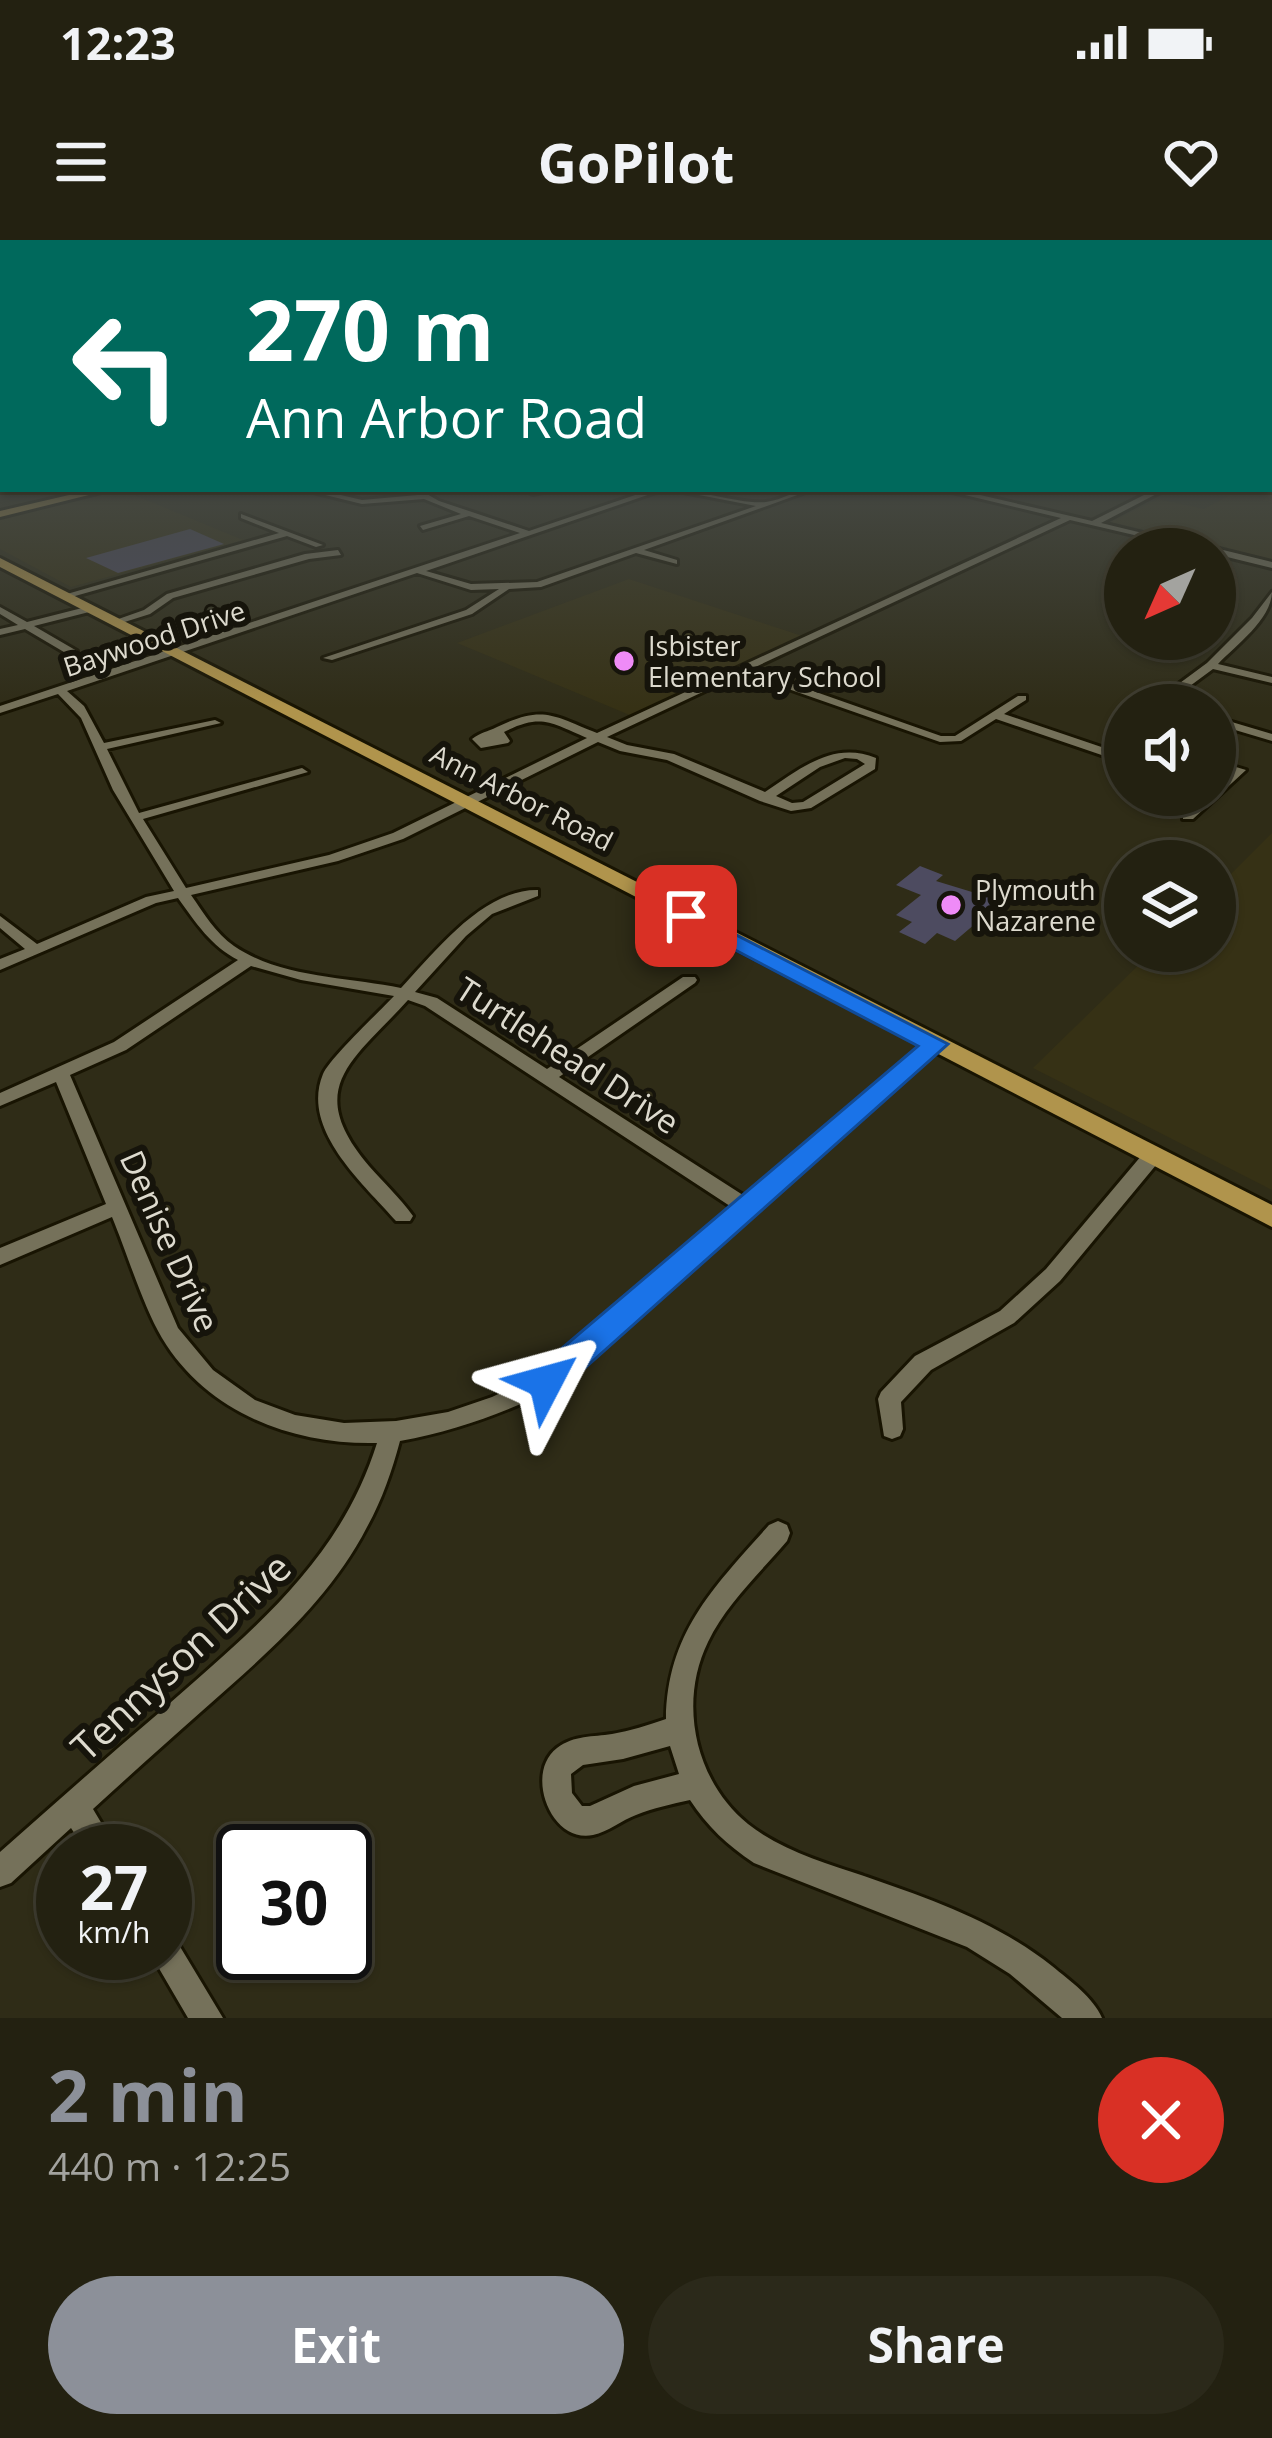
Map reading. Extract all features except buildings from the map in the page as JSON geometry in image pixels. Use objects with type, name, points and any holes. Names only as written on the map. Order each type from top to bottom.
[{"type":"main road","name":"Ann Arbor Road","points":[[0,562],[1272,1217]]},
{"type":"street","points":[[65,596],[253,542]]},
{"type":"street","points":[[312,542],[319,545]]},
{"type":"street","name":"Baywood Drive","points":[[0,710],[511,542]]},
{"type":"street","points":[[421,572],[462,586],[505,589],[550,583],[662,542]]},
{"type":"street","points":[[0,964],[183,890],[356,851],[1016,542]]},
{"type":"street","points":[[637,551],[674,562]]},
{"type":"street","points":[[166,567],[209,593],[229,587],[221,581],[308,556],[338,553]]},
{"type":"street","points":[[1236,556],[1272,565]]},
{"type":"street","points":[[115,622],[196,585]]},
{"type":"street","points":[[328,658],[470,612],[505,589]]},
{"type":"street","points":[[1185,684],[1210,665],[1229,634],[1255,620],[1272,595]]},
{"type":"street","points":[[1,636],[90,608]]},
{"type":"street","points":[[0,610],[73,653]]},
{"type":"street","points":[[1255,620],[1272,624]]},
{"type":"street","points":[[1210,665],[1272,680]]},
{"type":"street","points":[[742,669],[944,740],[957,740],[1022,698]]},
{"type":"street","name":"Turtlehead Drive","points":[[60,691],[87,713],[137,818],[215,939],[249,960],[404,992],[464,1020],[748,1208]]},
{"type":"street","points":[[995,715],[1104,752]]},
{"type":"street","points":[[494,733],[511,722],[540,716],[670,758],[764,797],[787,806],[803,806],[872,761],[857,754],[837,755],[764,797]]},
{"type":"street","points":[[100,746],[215,723]]},
{"type":"street","points":[[1236,727],[1272,738]]},
{"type":"street","points":[[1236,774],[1240,770]]},
{"type":"street","points":[[137,818],[302,772]]},
{"type":"street","points":[[404,1216],[337,1137],[326,1116],[325,1097],[341,1058],[487,910],[533,893]]},
{"type":"street","points":[[0,920],[34,949]]},
{"type":"street","points":[[0,1100],[139,1036],[249,960]]},
{"type":"street","points":[[549,1076],[689,980]]},
{"type":"street","points":[[391,1433],[477,1416],[546,1382],[935,1044]]},
{"type":"street","name":"Denise Drive","points":[[61,1074],[170,1333],[205,1378],[242,1403],[295,1425],[343,1434],[391,1433]]},
{"type":"street","points":[[892,1429],[889,1399],[923,1363],[1007,1317],[1053,1275],[1154,1154]]},
{"type":"street","points":[[0,1257],[117,1207]]},
{"type":"street","name":"Tennyson Drive","points":[[0,1872],[278,1625],[321,1581],[368,1506],[391,1433]]},
{"type":"street","points":[[778,1533],[700,1630],[683,1675],[679,1729],[696,1784],[726,1823],[760,1850],[982,1937],[1036,1973],[1086,2018]]},
{"type":"street","points":[[679,1729],[613,1748],[580,1750],[563,1759],[556,1774],[556,1795],[575,1820],[592,1821],[634,1800],[696,1784]]},
{"type":"street","points":[[74,1806],[86,1824]]},
{"type":"street","points":[[183,1980],[207,2018]]},
{"type":"shaded area","points":[[0,542],[236,542],[71,587],[0,549]]},
{"type":"shaded area","points":[[1236,542],[1272,542],[1272,559],[1236,551]]},
{"type":"shaded area","name":"Isbister Elementary School","points":[[629,579],[802,636],[632,716],[457,643]]},
{"type":"shaded area","points":[[1272,833],[1272,1190],[1033,1068],[1131,972],[1236,972],[1236,869]]},
{"type":"place","name":"Isbister Elementary School","points":[[624,661]]},
{"type":"place","name":"Plymouth Nazarene","points":[[951,905]]},
{"type":"route","points":[[546,1382],[935,1044],[686,916]]}]
